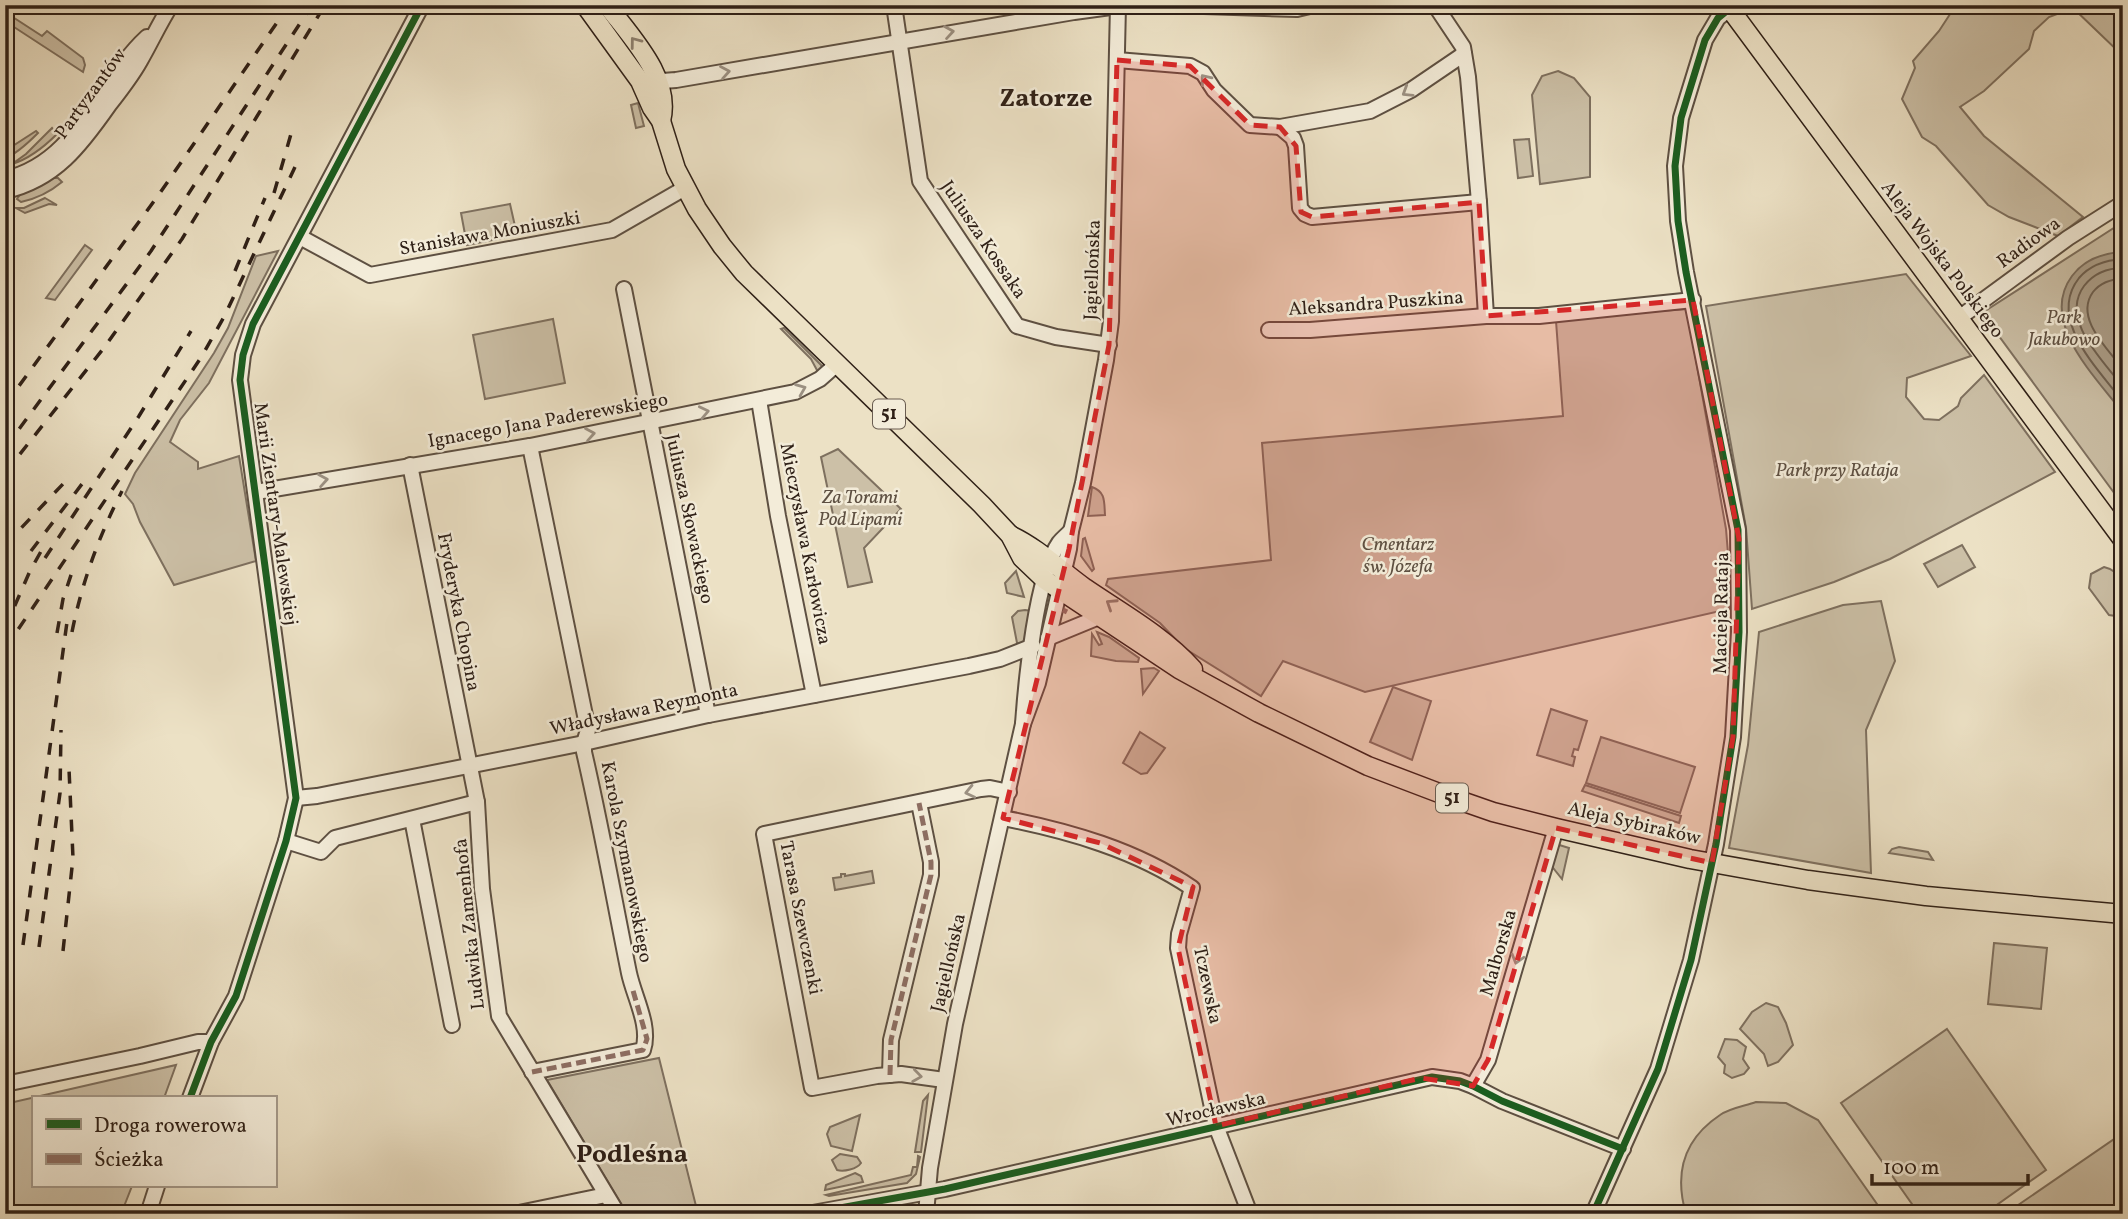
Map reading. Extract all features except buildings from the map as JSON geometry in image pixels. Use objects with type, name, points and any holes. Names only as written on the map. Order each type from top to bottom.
[{"type":"main road","name":"51","points":[[585,5],[664,103],[662,121],[669,149],[685,188],[706,225],[744,274],[982,505],[1010,536],[1018,553],[1051,585]]},
{"type":"main road","name":"51","points":[[607,5],[652,67],[649,82]]},
{"type":"main road","name":"Aleja Wojska Polskiego","points":[[1728,7],[2123,540]]},
{"type":"main road","name":"51","points":[[1010,536],[1025,542],[1057,567]]},
{"type":"main road","name":"Aleja Sybiraków","points":[[1057,567],[1159,636],[1204,682]]},
{"type":"main road","name":"Aleja Sybiraków","points":[[1051,585],[1179,669],[1259,713],[1380,771],[1493,812],[1712,863],[1808,880],[1926,896],[2123,914]]},
{"type":"street","name":"Partyzantów","points":[[7,185],[46,175],[77,149],[140,62],[156,28],[172,5]]},
{"type":"street","name":"Marii Zientary-Malewskiej","points":[[191,1096],[211,1042],[236,996],[286,841],[296,797],[240,380],[243,355],[253,324],[422,5]]},
{"type":"street","name":"Juliusza Kossaka","points":[[894,5],[920,181],[1017,326],[1056,337],[1109,345]]},
{"type":"street","points":[[649,82],[1118,6],[1146,5]]},
{"type":"street","points":[[1173,5],[1297,9],[1314,5]]},
{"type":"street","name":"Aleksandra Puszkina","points":[[1435,5],[1457,37],[1464,54],[1479,202],[1486,316]]},
{"type":"street","name":"Jagiellońska","points":[[926,1214],[926,1192],[944,1080],[1009,792],[1023,723],[1027,675],[1033,646],[1071,531],[1083,483],[1109,345],[1118,6]]},
{"type":"street","name":"Macieja Rataja","points":[[1592,1214],[1658,1069],[1691,960],[1712,863],[1733,737],[1740,632],[1739,539],[1678,221],[1675,193],[1681,118],[1705,40],[1728,7]]},
{"type":"street","points":[[1117,60],[1190,66],[1203,73],[1214,90],[1250,125],[1280,127],[1370,111],[1411,90],[1464,54]]},
{"type":"street","points":[[1280,127],[1293,138],[1296,146],[1300,208],[1312,217],[1479,202]]},
{"type":"street","name":"Stanisława Moniuszki","points":[[300,237],[370,275],[612,230],[685,188]]},
{"type":"street","name":"Radiowa","points":[[1959,318],[2068,238],[2123,203]]},
{"type":"street","name":"Juliusza Słowackiego","points":[[624,289],[708,715]]},
{"type":"street","name":"Aleksandra Puszkina","points":[[1269,330],[1310,330],[1486,316],[1539,316],[1693,300]]},
{"type":"street","name":"Ignacego Jana Paderewskiego","points":[[256,492],[530,446],[759,400],[804,389],[829,373],[837,364]]},
{"type":"street","name":"Mieczysława Karłowicza","points":[[759,400],[778,516],[814,695]]},
{"type":"street","name":"Karola Szymanowskiego","points":[[530,446],[588,730],[584,743],[629,975],[647,1038],[643,1050],[532,1072]]},
{"type":"street","name":"Fryderyka Chopina","points":[[410,465],[469,766]]},
{"type":"street","name":"Jagiellońska","points":[[1023,723],[1038,683],[1048,638],[1051,585]]},
{"type":"street","points":[[1048,638],[1099,617]]},
{"type":"street","name":"Władysława Reymonta","points":[[296,797],[317,796],[584,743],[708,715],[1000,659],[1033,646]]},
{"type":"street","points":[[1000,659],[1027,675]]},
{"type":"street","name":"Ludwika Zamenhofa","points":[[469,766],[477,802],[482,889],[499,1016],[618,1214]]},
{"type":"street","name":"Tarasa Szewczenki","points":[[944,1080],[890,1074],[812,1087],[764,834],[990,788],[1009,792]]},
{"type":"street","points":[[286,841],[321,852],[335,838],[477,802]]},
{"type":"street","points":[[890,1074],[891,1040],[931,875],[931,862],[919,803]]},
{"type":"street","name":"Tczewska","points":[[1003,818],[1100,843],[1156,866],[1192,888],[1179,934],[1178,948],[1216,1126]]},
{"type":"street","points":[[412,819],[452,1025]]},
{"type":"street","name":"Malborska","points":[[1473,1086],[1488,1060],[1556,828]]},
{"type":"street","points":[[5,1084],[198,1042],[211,1042]]},
{"type":"street","name":"Wrocławska","points":[[807,1214],[926,1192],[1432,1077],[1473,1086],[1502,1101],[1623,1149]]},
{"type":"street","points":[[1216,1126],[1250,1214]]},
{"type":"street","points":[[148,1214],[156,1188]]},
{"type":"street","points":[[514,1214],[606,1195]]},
{"type":"highlighted area","points":[[1117,60],[1190,66],[1250,125],[1280,127],[1296,146],[1301,212],[1312,217],[1479,202],[1486,316],[1693,300],[1739,539],[1733,737],[1712,863],[1556,828],[1488,1060],[1473,1086],[1421,1078],[1216,1126],[1178,948],[1193,887],[1100,843],[1003,818],[1069,549],[1109,345]]},
{"type":"green space","points":[[1956,5],[2123,5],[2123,56],[2073,8],[2049,17],[2034,31],[2029,49],[1984,91],[1960,107],[1984,136],[2083,217],[2058,236],[2009,217],[1988,205],[1936,146],[1922,137],[1902,99],[1915,68],[1913,61],[1939,31]]},
{"type":"green space","points":[[5,12],[42,36],[47,31],[83,58],[83,72],[14,27],[5,40]]},
{"type":"green space","points":[[1558,71],[1574,78],[1590,97],[1590,177],[1540,184],[1532,95],[1542,76]]},
{"type":"green space","points":[[638,103],[644,126],[636,128],[631,105]]},
{"type":"green space","points":[[52,128],[57,134],[47,143],[30,156],[12,164],[26,154]]},
{"type":"green space","points":[[36,131],[38,133],[25,145],[5,158],[5,151]]},
{"type":"green space","points":[[1529,139],[1533,176],[1518,178],[1514,140]]},
{"type":"green space","points":[[51,178],[58,178],[62,182],[32,199],[21,202],[17,199],[21,193]]},
{"type":"green space","points":[[45,198],[57,205],[49,204],[25,213],[16,208],[24,208]]},
{"type":"green space","points":[[510,204],[517,235],[467,245],[461,213]]},
{"type":"green space","name":"Park Jakubowo","points":[[2123,222],[2123,505],[1982,313]]},
{"type":"green space","points":[[85,245],[92,250],[55,300],[46,298]]},
{"type":"green space","points":[[278,251],[209,383],[180,420],[170,442],[198,462],[198,469],[239,456],[256,561],[174,585],[133,504],[125,494],[135,473],[228,328],[256,256]]},
{"type":"green space","name":"Park przy Rataja","points":[[1906,274],[1971,356],[1907,378],[1906,397],[1924,419],[1939,420],[1958,406],[1961,398],[1984,375],[2055,472],[1890,559],[1834,582],[1752,609],[1746,528],[1706,306]]},
{"type":"green space","name":"Cmentarz św. Józefa","points":[[1687,309],[1726,529],[1730,578],[1729,609],[1365,692],[1283,661],[1261,696],[1184,648],[1160,623],[1106,585],[1108,579],[1271,560],[1262,443],[1563,416],[1556,321],[1560,318]]},
{"type":"green space","points":[[553,319],[565,383],[485,399],[473,335]]},
{"type":"green space","points":[[784,328],[822,366],[818,372],[811,359],[781,329]]},
{"type":"green space","name":"Za Torami Pod Lipami","points":[[838,449],[901,509],[864,548],[872,582],[848,587],[821,457]]},
{"type":"green space","points":[[1092,487],[1102,495],[1105,515],[1088,516]]},
{"type":"green space","points":[[1085,538],[1094,569],[1092,571],[1081,556]]},
{"type":"green space","points":[[1962,545],[1975,567],[1938,587],[1924,564]]},
{"type":"green space","points":[[2104,567],[2112,570],[2121,580],[2123,617],[2109,615],[2089,588],[2091,574]]},
{"type":"green space","points":[[1016,571],[1024,597],[1007,593],[1005,583]]},
{"type":"green space","points":[[1881,601],[1895,661],[1866,730],[1871,873],[1729,848],[1748,745],[1759,632],[1843,605]]},
{"type":"green space","points":[[1018,611],[1033,611],[1028,637],[1018,648],[1012,617]]},
{"type":"green space","points":[[1097,632],[1139,658],[1138,662],[1091,656],[1092,634],[1099,645],[1102,644]]},
{"type":"green space","points":[[1154,668],[1159,671],[1143,694],[1141,669]]},
{"type":"green space","points":[[1393,687],[1431,701],[1412,760],[1370,742]]},
{"type":"green space","points":[[1551,709],[1587,721],[1578,750],[1574,749],[1573,766],[1537,755]]},
{"type":"green space","points":[[1140,732],[1165,748],[1147,773],[1141,774],[1123,763]]},
{"type":"green space","points":[[1601,737],[1695,767],[1680,813],[1586,783]]},
{"type":"green space","points":[[1585,785],[1681,816],[1679,823],[1582,791]]},
{"type":"green space","points":[[1556,844],[1569,848],[1562,879],[1550,864]]},
{"type":"green space","points":[[1899,847],[1928,852],[1933,860],[1889,853]]},
{"type":"green space","points":[[872,871],[874,883],[835,890],[833,878],[841,877],[841,874],[845,876]]},
{"type":"green space","points":[[1994,943],[2047,948],[2041,1009],[1988,1004]]},
{"type":"green space","points":[[1766,1003],[1778,1007],[1793,1045],[1778,1062],[1768,1066],[1764,1054],[1740,1029],[1752,1012]]},
{"type":"green space","points":[[1947,1029],[2046,1170],[1984,1214],[1919,1214],[1841,1103]]},
{"type":"green space","points":[[1725,1039],[1737,1040],[1746,1047],[1743,1059],[1749,1068],[1744,1074],[1732,1078],[1724,1073],[1725,1065],[1718,1057]]},
{"type":"green space","points":[[659,1058],[698,1214],[627,1214],[547,1080]]},
{"type":"green space","points":[[176,1065],[165,1096],[40,1096]]},
{"type":"green space","points":[[928,1095],[921,1152],[915,1152],[923,1101]]},
{"type":"green space","points":[[32,1098],[32,1188],[131,1188],[121,1214],[5,1214],[5,1104]]},
{"type":"green space","points":[[1756,1102],[1786,1103],[1818,1120],[1884,1214],[1686,1214],[1681,1185],[1685,1158],[1690,1146],[1708,1124],[1720,1115]]},
{"type":"green space","points":[[860,1115],[852,1151],[831,1146],[827,1134],[830,1127]]},
{"type":"green space","points":[[2123,1133],[2123,1214],[2005,1214]]},
{"type":"green space","points":[[840,1154],[857,1157],[861,1163],[850,1170],[837,1170],[832,1160]]},
{"type":"green space","points":[[918,1156],[920,1157],[916,1174],[907,1183],[826,1195],[911,1175],[913,1167],[917,1167]]},
{"type":"green space","points":[[855,1173],[861,1176],[863,1182],[825,1190],[826,1185]]},
{"type":"water","points":[[2123,253],[2123,413],[2075,348],[2066,330],[2062,312],[2063,294],[2076,271],[2092,259]]},
{"type":"railway","points":[[5,405],[160,193],[289,5]]},
{"type":"railway","points":[[5,448],[151,251],[312,5]]},
{"type":"railway","points":[[5,473],[103,349],[182,239],[325,5]]},
{"type":"railway","points":[[274,193],[291,134]]},
{"type":"railway","points":[[5,649],[202,356],[225,315],[295,167]]},
{"type":"railway","points":[[235,271],[265,198]]},
{"type":"railway","points":[[45,558],[139,416],[191,331]]},
{"type":"railway","points":[[5,545],[63,484]]},
{"type":"railway","points":[[31,551],[82,484]]},
{"type":"railway","points":[[72,632],[92,560],[122,491]]},
{"type":"railway","points":[[5,628],[44,546]]},
{"type":"railway","points":[[57,633],[63,599],[72,572]]},
{"type":"railway","points":[[23,945],[67,622]]},
{"type":"railway","points":[[39,947],[60,793],[61,730]]},
{"type":"railway","points":[[63,951],[73,858],[69,769]]},
{"type":"marked path","points":[[1063,610],[1067,612]]},
{"type":"marked path","points":[[890,1075],[891,1040],[931,875],[931,862],[919,803]]},
{"type":"marked path","points":[[532,1072],[643,1050],[647,1039],[632,987]]},
{"type":"cycle path","points":[[191,1096],[211,1042],[236,996],[286,841],[296,798],[240,380],[243,355],[253,324],[422,5]]},
{"type":"cycle path","points":[[1593,1214],[1658,1069],[1691,960],[1716,844],[1733,737],[1739,632],[1738,530],[1686,272],[1678,221],[1675,166],[1681,118],[1705,40],[1718,18],[1729,9]]},
{"type":"cycle path","points":[[807,1214],[945,1189],[1432,1077],[1460,1081],[1502,1101],[1623,1149]]},
{"type":"district","name":"Zatorze","points":[[1046,99]]},
{"type":"district","name":"Podleśna","points":[[632,1155]]}]
